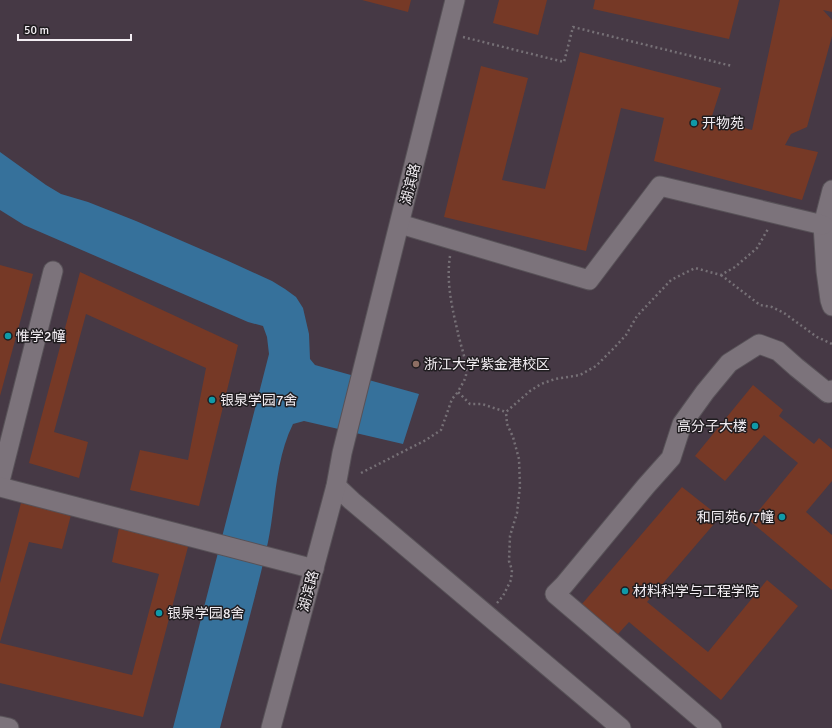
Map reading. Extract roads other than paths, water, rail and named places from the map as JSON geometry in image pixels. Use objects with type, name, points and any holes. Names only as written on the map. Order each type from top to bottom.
[{"type":"street","name":"湖滨路","points":[[271,728],[306,567],[336,486],[342,453],[455,0]]},
{"type":"street","points":[[400,224],[589,280],[660,186],[823,225]]},
{"type":"street","points":[[832,190],[823,225],[826,271],[832,306]]},
{"type":"street","points":[[0,481],[53,271]]},
{"type":"street","points":[[712,728],[555,594],[671,458],[682,424],[705,392],[729,363],[759,344],[778,351],[796,367],[831,393]]},
{"type":"street","points":[[336,486],[621,728]]},
{"type":"street","points":[[0,487],[306,567]]},
{"type":"street","points":[[0,726],[9,728]]},
{"type":"water","points":[[0,152],[61,194],[88,202],[136,221],[226,260],[272,281],[285,289],[296,297],[303,308],[309,334],[310,359],[315,365],[419,394],[403,444],[304,421],[293,424],[287,438],[279,467],[271,527],[263,566],[220,728],[173,728],[269,354],[267,337],[263,326],[248,322],[24,225],[0,210]]},
{"type":"place","name":"开物苑","points":[[694,123]]},
{"type":"place","name":"惟学2幢","points":[[8,336]]},
{"type":"place","name":"浙江大学紫金港校区","points":[[416,364]]},
{"type":"place","name":"银泉学园7舍","points":[[212,400]]},
{"type":"place","name":"高分子大楼","points":[[755,426]]},
{"type":"place","name":"和同苑6/7幢","points":[[782,517]]},
{"type":"place","name":"材料科学与工程学院","points":[[625,591]]},
{"type":"place","name":"银泉学园8舍","points":[[159,613]]}]
